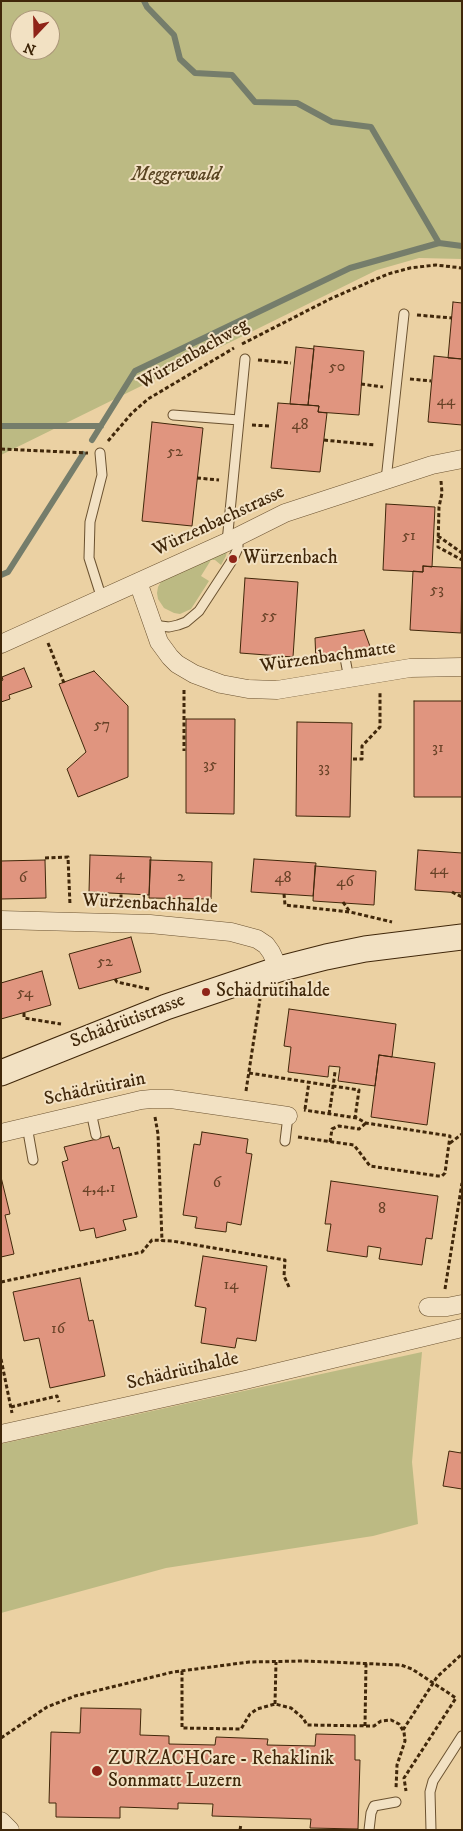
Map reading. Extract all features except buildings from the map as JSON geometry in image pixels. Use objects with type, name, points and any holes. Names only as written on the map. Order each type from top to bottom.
[{"type":"main road","name":"Schädrütistrasse","points":[[1,1073],[174,1004],[279,969],[365,949],[462,937]]},
{"type":"street","name":"Würzenbachstrasse","points":[[1,644],[233,539],[285,513],[438,464],[462,459]]},
{"type":"street","name":"Würzenbachmatte","points":[[138,582],[159,642],[177,664],[194,674],[221,684],[248,690],[277,690],[410,668],[462,667]]},
{"type":"street","name":"Würzenbachhalde","points":[[1,920],[150,924],[231,932],[257,939],[266,945],[279,969]]},
{"type":"street","name":"Schädrütirain","points":[[1,1133],[142,1100],[172,1099],[288,1116]]},
{"type":"street","points":[[428,1307],[447,1307],[462,1304]]},
{"type":"street","name":"Schädrütihalde","points":[[1,1434],[241,1381],[462,1328]]},
{"type":"street","points":[[1,1821],[10,1830]]},
{"type":"lane","points":[[386,480],[404,314]]},
{"type":"lane","points":[[153,625],[169,627],[178,625],[186,622],[199,611],[233,559],[238,548],[233,539],[239,420],[245,359]]},
{"type":"lane","points":[[174,415],[239,420]]},
{"type":"lane","points":[[100,453],[102,475],[90,522],[89,558],[102,599]]},
{"type":"lane","points":[[345,658],[349,679]]},
{"type":"lane","points":[[91,1112],[96,1135]]},
{"type":"lane","points":[[285,1138],[288,1116]]},
{"type":"lane","points":[[27,1126],[33,1160]]},
{"type":"lane","points":[[431,1830],[430,1792],[433,1781],[462,1736]]},
{"type":"lane","points":[[370,1830],[371,1813],[374,1806],[396,1802]]},
{"type":"path","name":"Würzenbachweg","points":[[100,453],[108,440],[148,399],[239,345],[332,298],[388,274],[410,268],[436,265],[462,268]]},
{"type":"path","points":[[404,314],[452,318]]},
{"type":"path","points":[[245,359],[291,363]]},
{"type":"path","points":[[362,384],[390,387]]},
{"type":"path","points":[[324,440],[384,446]]},
{"type":"path","points":[[1,450],[100,453]]},
{"type":"path","points":[[438,464],[442,493],[439,507],[438,547],[462,560]]},
{"type":"path","points":[[197,478],[226,480]]},
{"type":"path","points":[[438,536],[462,553]]},
{"type":"path","points":[[54,658],[64,683]]},
{"type":"path","points":[[353,759],[362,759],[362,746],[380,727],[380,683]]},
{"type":"path","points":[[184,688],[184,751]]},
{"type":"path","points":[[45,858],[68,858],[70,908]]},
{"type":"path","points":[[452,892],[462,897]]},
{"type":"path","points":[[120,910],[121,894]]},
{"type":"path","points":[[284,894],[285,905],[350,912],[392,922],[398,927]]},
{"type":"path","points":[[343,902],[350,912]]},
{"type":"path","points":[[115,979],[116,982],[152,990]]},
{"type":"path","points":[[243,1109],[261,994]]},
{"type":"path","points":[[24,1012],[24,1018],[64,1025]]},
{"type":"path","points":[[249,1072],[359,1090],[355,1118]]},
{"type":"path","points":[[329,1114],[335,1072]]},
{"type":"path","points":[[305,1110],[309,1082]]},
{"type":"path","points":[[285,1138],[354,1145],[370,1166],[442,1176],[445,1173],[451,1137],[446,1134],[366,1123],[355,1118],[305,1110],[288,1116]]},
{"type":"path","points":[[155,1116],[158,1134],[162,1241]]},
{"type":"path","points":[[330,1142],[332,1129],[339,1126],[359,1129],[366,1123]]},
{"type":"path","points":[[450,1143],[462,1134]]},
{"type":"path","points":[[445,1291],[462,1183]]},
{"type":"path","points":[[1,1282],[142,1252],[152,1240],[285,1260],[284,1276],[289,1287]]},
{"type":"path","points":[[1,1359],[12,1413]]},
{"type":"path","points":[[11,1407],[58,1396],[60,1403]]},
{"type":"path","points":[[403,1730],[437,1677],[462,1654]]},
{"type":"path","points":[[1,1738],[47,1707],[75,1696],[182,1671],[242,1663],[276,1662],[366,1663],[406,1666],[456,1698],[404,1778],[406,1792],[396,1802]]},
{"type":"path","points":[[275,1704],[276,1662]]},
{"type":"path","points":[[365,1726],[366,1663]]},
{"type":"path","points":[[182,1671],[182,1728],[241,1729],[250,1714],[258,1709],[275,1704],[291,1708],[308,1725],[374,1726],[382,1721],[391,1720],[399,1724],[403,1730],[405,1741],[397,1766],[396,1802]]},
{"type":"path","points":[[240,1824],[240,1830]]},
{"type":"green space","name":"Meggerwald","points":[[1,1],[462,1],[462,259],[419,258],[377,270],[1,455]]},
{"type":"green space","points":[[227,551],[221,565],[215,560],[211,560],[201,576],[209,581],[191,609],[180,614],[164,608],[158,599],[157,593],[162,580]]},
{"type":"green space","points":[[422,1352],[412,1462],[418,1524],[373,1536],[166,1568],[1,1613],[1,1444]]},
{"type":"waterway","points":[[144,1],[147,7],[174,35],[180,59],[195,73],[232,75],[255,102],[297,103],[332,122],[371,127],[439,243]]},
{"type":"waterway","points":[[92,440],[135,371],[350,268],[439,243],[462,246]]},
{"type":"waterway","points":[[1,426],[101,426]]},
{"type":"waterway","points":[[1,575],[8,572],[83,454]]},
{"type":"place","name":"Würzenbach","points":[[233,559]]},
{"type":"place","name":"Schädrütihalde","points":[[206,992]]},
{"type":"place","name":"ZURZACHCare - Rehaklinik Sonnmatt Luzern","points":[[97,1771]]}]
